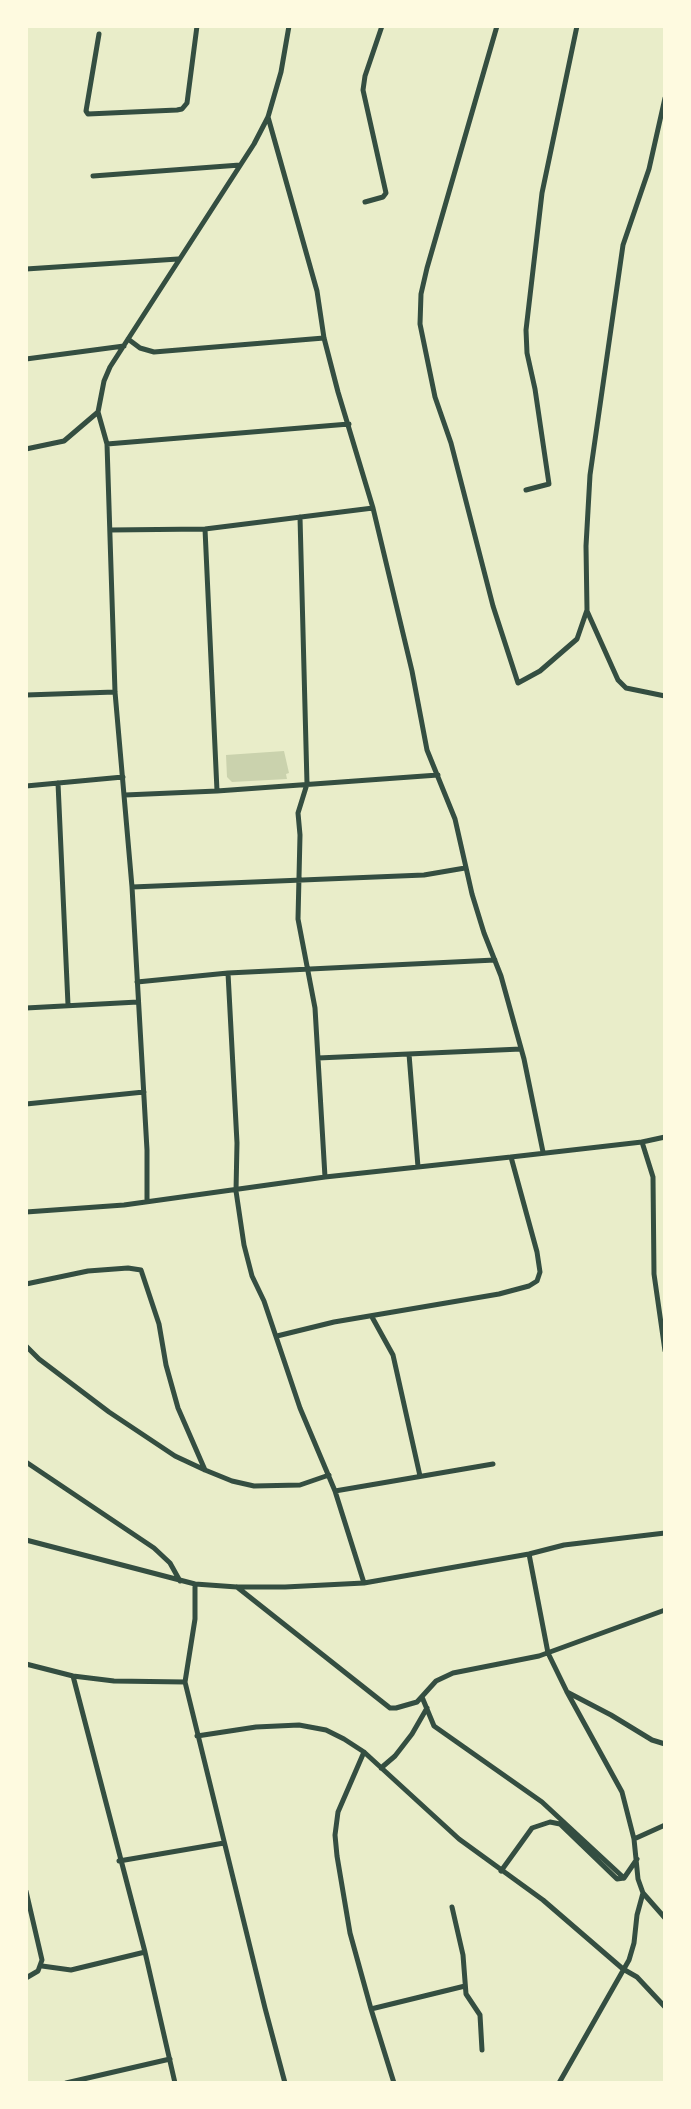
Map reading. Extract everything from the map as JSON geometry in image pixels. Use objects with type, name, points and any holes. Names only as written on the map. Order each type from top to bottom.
[{"type":"street","points":[[99,34],[86,111],[88,114],[182,110],[187,103],[198,26]]},
{"type":"street","points":[[147,1201],[144,1092],[132,887],[126,794],[115,692],[107,444],[98,412],[104,381],[128,339],[240,165],[268,117],[278,88],[289,26]]},
{"type":"street","points":[[365,202],[383,197],[386,193],[363,90],[365,76],[382,26]]},
{"type":"street","points":[[497,26],[427,268],[421,294],[420,324],[435,396],[451,443],[493,606],[518,683],[540,671],[577,639],[587,610],[586,546],[590,476],[623,245],[649,169],[665,98]]},
{"type":"street","points":[[526,490],[549,484],[536,389],[527,353],[526,330],[542,193],[577,26]]},
{"type":"street","points":[[268,117],[317,292],[324,338],[373,508],[412,671],[427,750],[455,819],[465,868],[521,1049],[543,1152]]},
{"type":"street","points":[[93,176],[240,165]]},
{"type":"street","points":[[26,269],[178,259]]},
{"type":"street","points":[[128,339],[140,348],[154,352],[324,338]]},
{"type":"street","points":[[26,359],[124,346]]},
{"type":"street","points":[[26,450],[64,440],[98,412]]},
{"type":"street","points":[[107,444],[349,424]]},
{"type":"street","points":[[110,530],[206,529],[373,508]]},
{"type":"street","points":[[300,517],[307,784],[298,813],[300,835],[298,919],[315,1008],[325,1177]]},
{"type":"street","points":[[206,529],[217,791]]},
{"type":"street","points":[[587,610],[618,680],[626,688],[665,696]]},
{"type":"street","points":[[26,695],[115,692]]},
{"type":"street","points":[[126,794],[217,791],[438,775]]},
{"type":"street","points":[[26,786],[123,777]]},
{"type":"street","points":[[58,783],[68,1005]]},
{"type":"street","points":[[132,887],[424,876],[465,868]]},
{"type":"street","points":[[137,982],[228,973],[308,971],[495,960]]},
{"type":"street","points":[[228,973],[237,1143],[236,1191],[244,1245],[252,1276],[277,1336],[304,1417],[329,1474],[364,1583]]},
{"type":"street","points":[[26,1008],[138,1002]]},
{"type":"street","points":[[318,1058],[521,1049]]},
{"type":"street","points":[[409,1054],[418,1167]]},
{"type":"street","points":[[26,1104],[144,1092]]},
{"type":"street","points":[[26,1212],[236,1191],[325,1177],[642,1142],[665,1136]]},
{"type":"street","points":[[642,1142],[653,1177],[654,1274],[662,1307],[665,1351]]},
{"type":"street","points":[[277,1336],[334,1322],[499,1294],[530,1286],[537,1281],[540,1272],[537,1252],[511,1157]]},
{"type":"street","points":[[26,1284],[88,1271],[128,1268],[141,1270],[159,1324],[166,1365],[178,1408],[205,1470]]},
{"type":"street","points":[[372,1317],[393,1355],[420,1476]]},
{"type":"street","points":[[26,1346],[39,1359],[109,1412],[175,1456],[205,1470],[232,1481],[254,1486],[300,1485],[329,1474]]},
{"type":"street","points":[[26,1462],[154,1548],[170,1563],[180,1580]]},
{"type":"street","points":[[335,1491],[493,1464]]},
{"type":"street","points":[[26,1540],[195,1584],[237,1587],[364,1583],[529,1554],[564,1545],[665,1533]]},
{"type":"street","points":[[529,1554],[548,1653],[567,1692],[622,1792],[634,1839],[638,1879],[643,1893],[665,1918]]},
{"type":"street","points":[[195,1584],[195,1619],[185,1682],[285,2083]]},
{"type":"street","points":[[237,1587],[390,1708],[402,1708],[417,1702],[436,1681],[452,1673],[548,1653],[665,1610]]},
{"type":"street","points":[[26,1664],[73,1676],[123,1681],[185,1682]]},
{"type":"street","points":[[73,1676],[119,1860],[145,1952],[175,2083]]},
{"type":"street","points":[[567,1692],[612,1715],[652,1740],[665,1744]]},
{"type":"street","points":[[422,1697],[434,1726],[542,1802],[624,1878]]},
{"type":"street","points":[[380,1768],[395,1756],[412,1734],[426,1708]]},
{"type":"street","points":[[197,1736],[256,1727],[299,1725],[326,1730],[364,1752],[459,1839],[543,1900],[623,1969],[637,1978],[665,2007]]},
{"type":"street","points":[[364,1752],[338,1812],[335,1835],[350,1933],[394,2083]]},
{"type":"street","points":[[501,1871],[532,1828],[550,1822],[560,1824],[617,1879],[624,1878],[636,1859]]},
{"type":"street","points":[[634,1839],[665,1825]]},
{"type":"street","points":[[119,1860],[224,1843]]},
{"type":"street","points":[[26,1891],[42,1966]]},
{"type":"street","points":[[559,2083],[592,2028],[623,1969],[634,1943],[637,1915],[643,1893]]},
{"type":"street","points":[[452,1907],[463,1955],[466,1994],[480,2015],[482,2050]]},
{"type":"street","points":[[26,1978],[42,1966],[71,1970],[145,1952]]},
{"type":"street","points":[[371,2009],[465,1986]]},
{"type":"street","points":[[66,2083],[170,2059]]},
{"type":"green space","points":[[284,751],[289,773],[286,774],[287,779],[232,782],[227,777],[226,755]]}]
